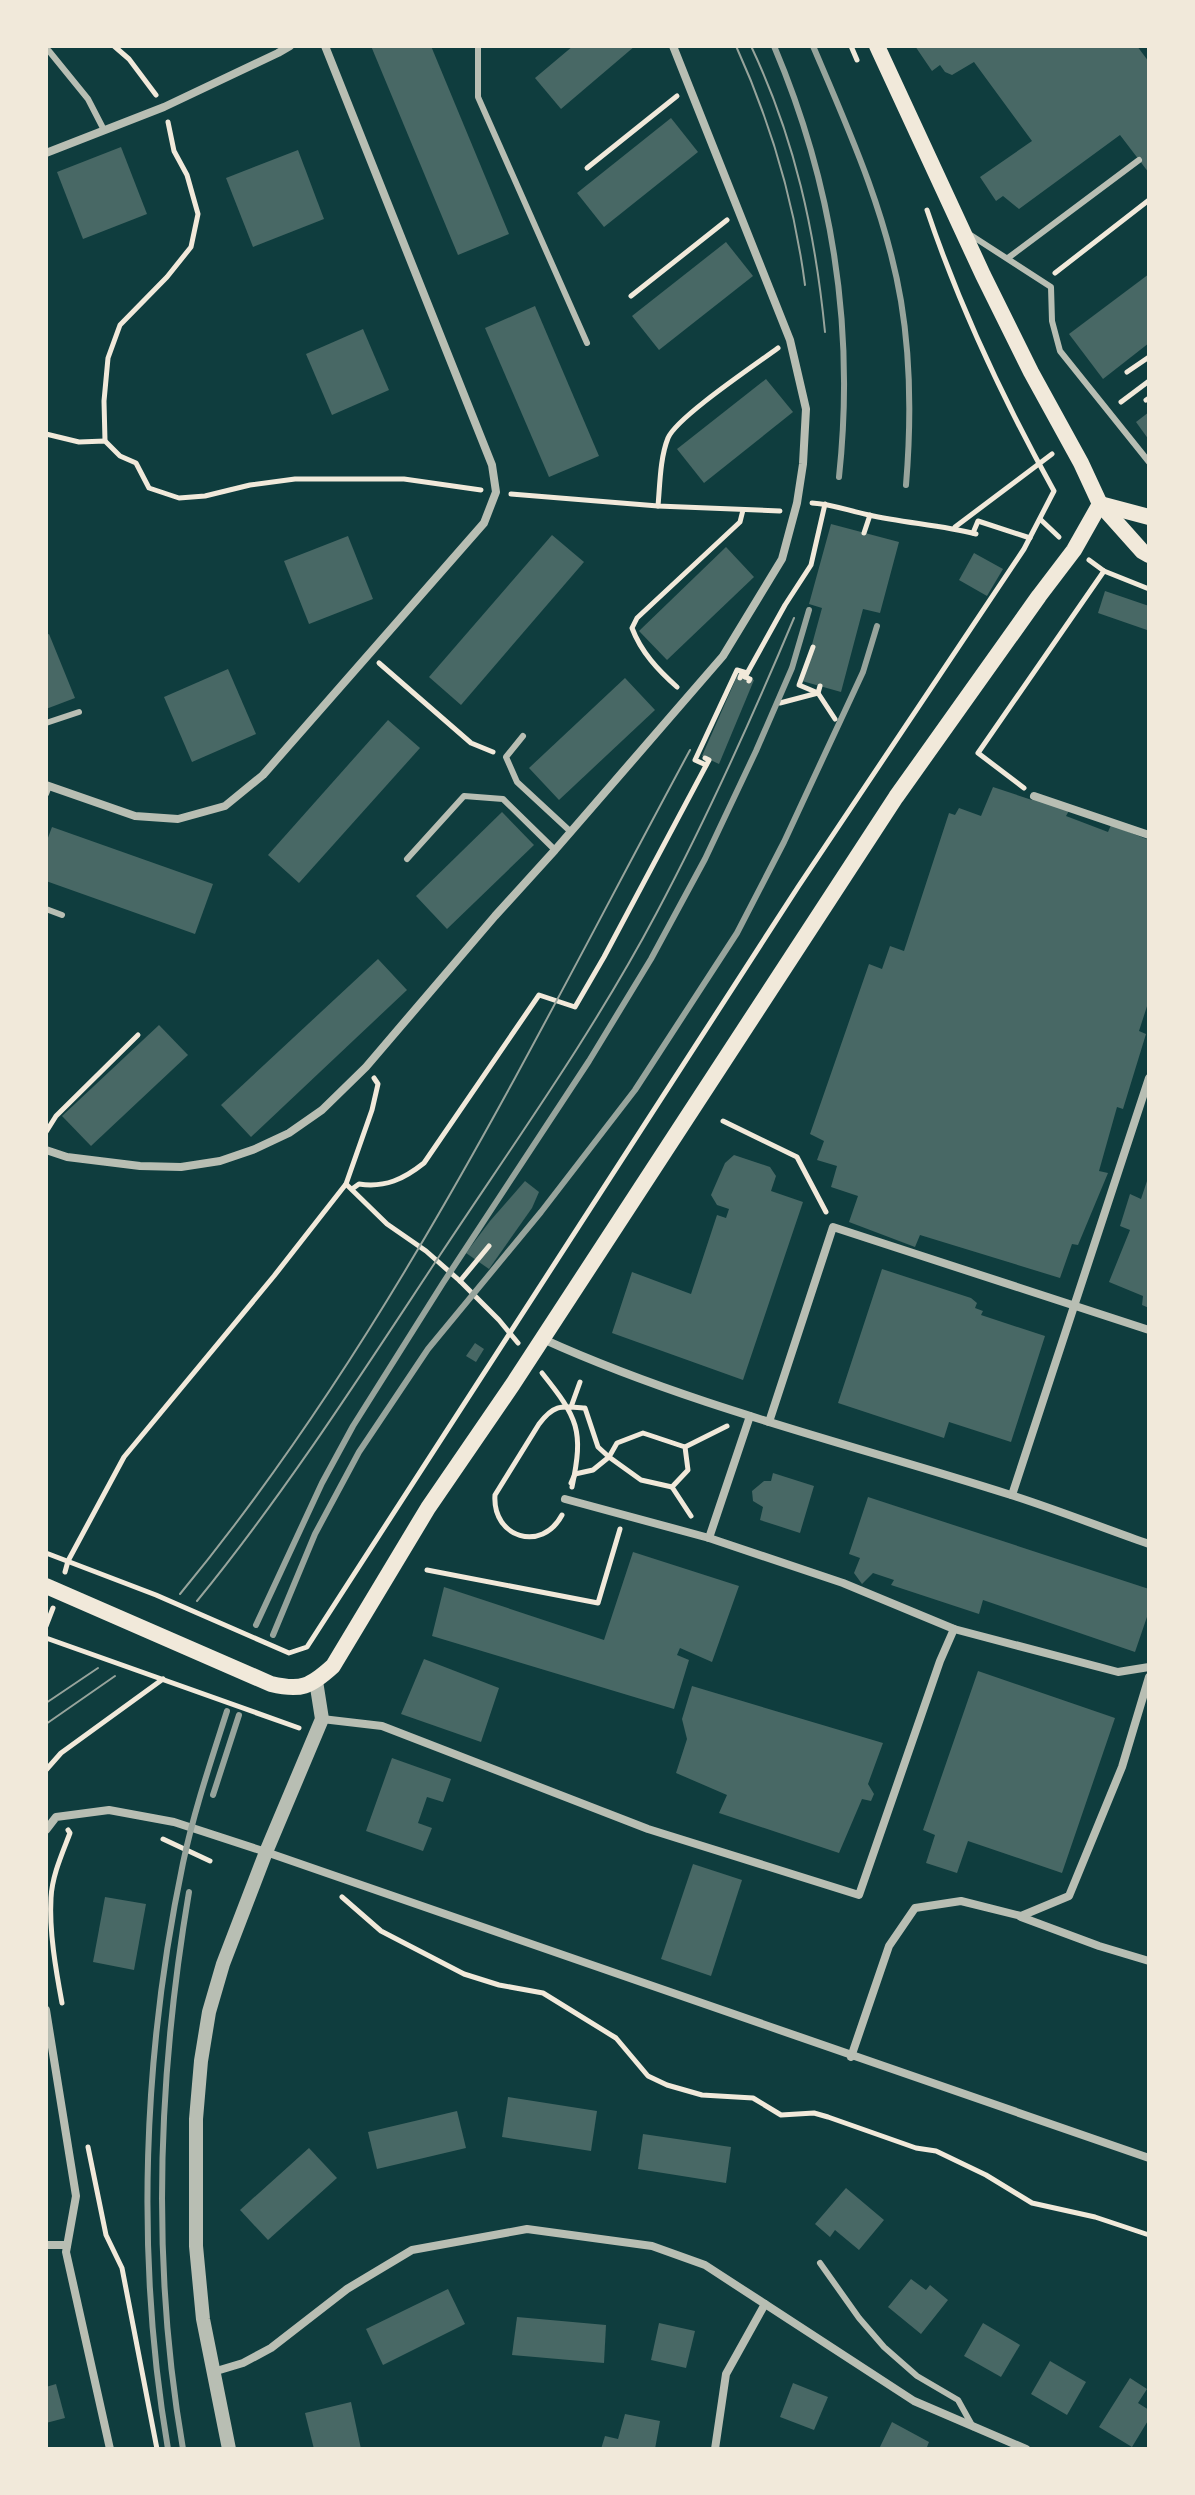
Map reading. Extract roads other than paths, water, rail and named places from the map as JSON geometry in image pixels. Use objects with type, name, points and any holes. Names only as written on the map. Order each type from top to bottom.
[{"type":"main road","points":[[877,46],[1031,372],[1100,504],[1149,555]]},
{"type":"main road","points":[[1100,504],[1149,517]]},
{"type":"main road","points":[[52,1588],[271,1684],[293,1689],[316,1681],[333,1666],[428,1508],[543,1339],[896,797],[1074,550],[1100,504]]},
{"type":"street","points":[[46,153],[164,107],[290,46]]},
{"type":"street","points":[[47,788],[135,816],[178,819],[225,806],[263,775],[484,523],[496,492],[492,465],[325,46]]},
{"type":"street","points":[[46,1150],[67,1157],[140,1166],[181,1167],[220,1161],[255,1149],[289,1133],[322,1110],[366,1067],[723,656],[782,559],[797,503],[806,409],[790,340],[673,46]]},
{"type":"street","points":[[1034,796],[1149,835]]},
{"type":"street","points":[[1012,1495],[1149,1078]]},
{"type":"street","points":[[769,1422],[833,1227],[1149,1330]]},
{"type":"street","points":[[543,1339],[585,1358],[750,1416],[1012,1495],[1149,1544]]},
{"type":"street","points":[[706,1537],[750,1416]]},
{"type":"street","points":[[565,1499],[706,1537],[843,1583],[954,1629],[1118,1672],[1149,1667]]},
{"type":"street","points":[[322,1719],[382,1726],[648,1829],[859,1895],[940,1661],[954,1629]]},
{"type":"street","points":[[1021,1916],[1069,1896],[1122,1767],[1149,1677]]},
{"type":"street","points":[[229,2449],[203,2319],[196,2246],[196,2119],[201,2061],[209,2012],[223,1964],[322,1719],[316,1681]]},
{"type":"street","points":[[46,1830],[56,1817],[109,1810],[174,1822],[1149,2158]]},
{"type":"street","points":[[851,2057],[889,1946],[915,1908],[961,1901],[1021,1916],[1099,1946],[1149,1961]]},
{"type":"street","points":[[46,2010],[76,2196],[66,2252],[110,2449]]},
{"type":"street","points":[[213,2372],[243,2363],[271,2348],[347,2289],[412,2250],[527,2229],[652,2246],[705,2265],[914,2401],[1026,2449]]},
{"type":"street","points":[[46,2245],[67,2245]]},
{"type":"street","points":[[715,2449],[726,2374],[765,2304]]},
{"type":"lane","points":[[478,46],[478,97],[587,343]]},
{"type":"lane","points":[[49,51],[88,99],[104,130]]},
{"type":"lane","points":[[1008,258],[1139,160]]},
{"type":"lane","points":[[963,229],[1051,287],[1052,321],[1060,351],[1149,462]]},
{"type":"lane","points":[[46,723],[79,712]]},
{"type":"lane","points":[[523,736],[506,757],[517,782],[571,832]]},
{"type":"lane","points":[[407,859],[464,796],[503,799],[555,850]]},
{"type":"lane","points":[[46,909],[62,915]]},
{"type":"lane","points":[[820,2263],[884,2347],[917,2376],[958,2400],[973,2427]]},
{"type":"tram line","points":[[736,46],[780,163],[805,285]]},
{"type":"tram line","points":[[751,46],[780,116],[801,186],[825,332]]},
{"type":"tram line","points":[[197,1601],[262,1518],[323,1431],[606,1002],[693,841],[794,618]]},
{"type":"tram line","points":[[180,1594],[256,1497],[393,1292],[515,1077],[690,750]]},
{"type":"tram line","points":[[46,1703],[98,1668]]},
{"type":"tram line","points":[[46,1724],[115,1676]]},
{"type":"railway","points":[[774,46],[811,150],[834,257],[844,366],[839,477]]},
{"type":"railway","points":[[813,46],[876,203],[901,301],[908,370],[906,485]]},
{"type":"railway","points":[[256,1625],[322,1483],[353,1426],[589,1061],[651,959],[705,859],[756,751],[792,668],[809,610]]},
{"type":"railway","points":[[273,1635],[315,1534],[359,1452],[428,1349],[541,1212],[635,1090],[737,933],[784,842],[863,672],[877,626]]},
{"type":"railway","points":[[168,2449],[151,2303],[148,2155],[152,2081],[159,2008],[183,1863],[227,1711]]},
{"type":"railway","points":[[213,1795],[239,1715]]},
{"type":"railway","points":[[183,2449],[166,2310],[162,2170],[170,2030],[189,1892]]}]
